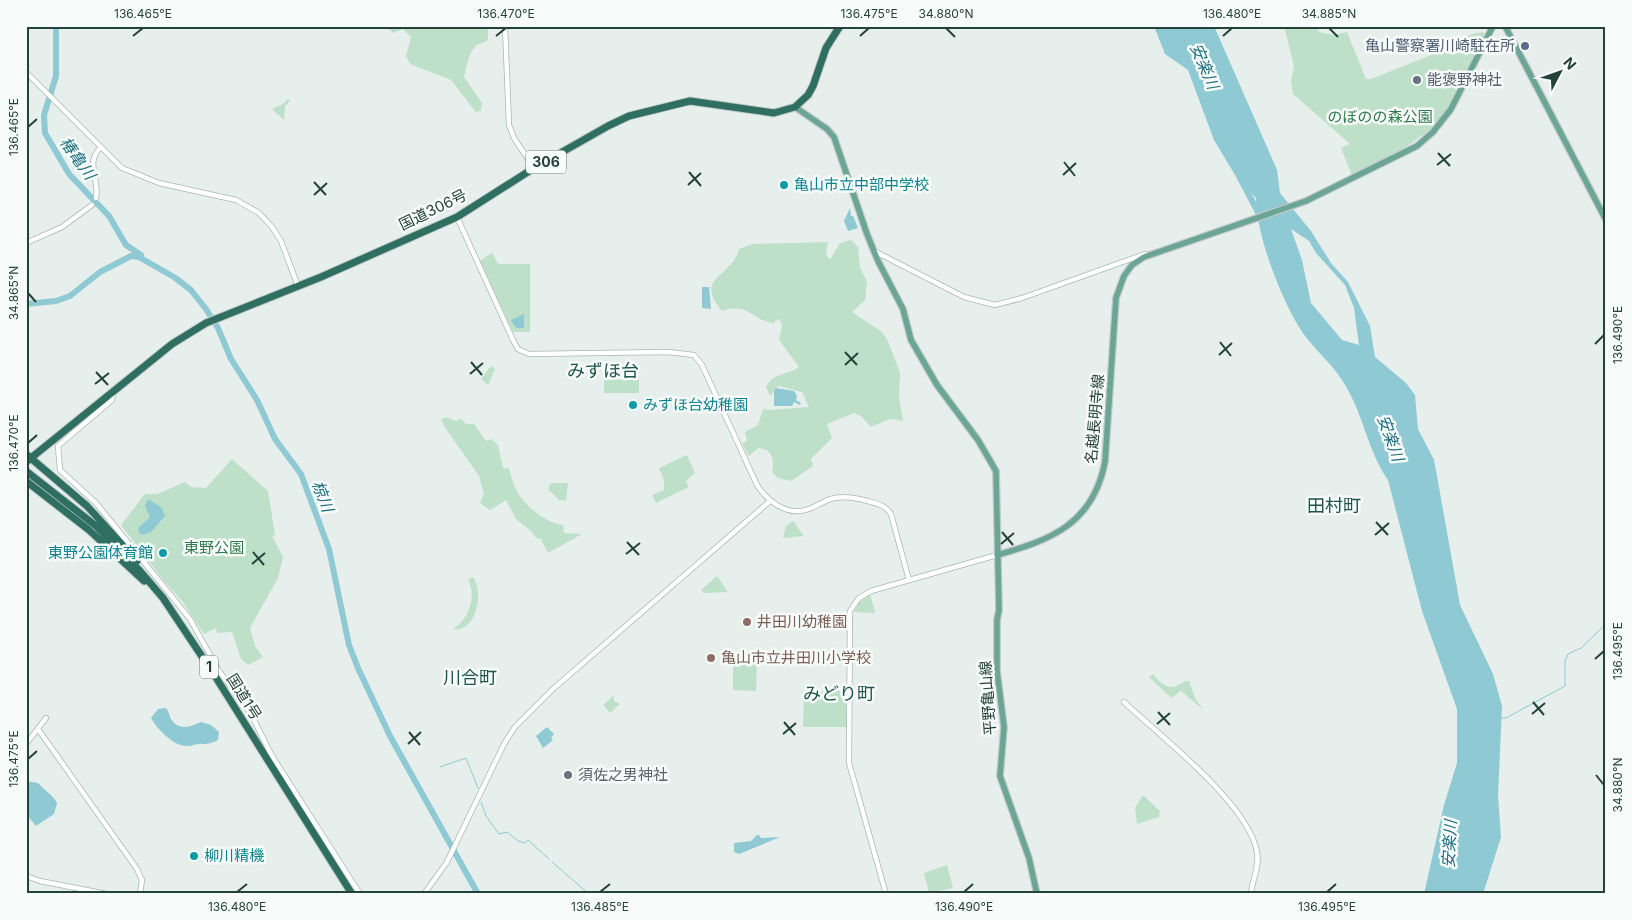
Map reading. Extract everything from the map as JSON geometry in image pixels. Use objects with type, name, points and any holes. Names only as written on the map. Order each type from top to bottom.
[{"type":"highway","points":[[795,107],[808,95],[813,86],[826,48],[840,26]]},
{"type":"highway","name":"国道306号","points":[[28,458],[183,335],[206,323],[298,286],[457,217],[534,168],[616,122],[676,104],[704,101],[774,113],[795,107]]},
{"type":"highway","points":[[28,458],[62,483],[106,524],[148,575],[155,588]]},
{"type":"highway","name":"国道1号","points":[[27,471],[96,526],[155,588],[172,610],[352,894]]},
{"type":"highway","points":[[26,481],[101,540],[172,610]]},
{"type":"main road","name":"名越長明寺線","points":[[997,555],[1038,543],[1057,534],[1074,521],[1092,499],[1105,462],[1119,288],[1134,263],[1144,257],[1306,201],[1384,164],[1425,139],[1444,119],[1458,97],[1493,26]]},
{"type":"main road","points":[[1505,26],[1606,220]]},
{"type":"main road","points":[[795,107],[827,128],[834,137],[874,251],[900,300],[911,340],[937,385],[978,440],[996,471],[997,555]]},
{"type":"main road","name":"平野亀山線","points":[[997,555],[999,610],[997,620],[997,671],[1004,727],[1000,776],[1029,858],[1037,894]]},
{"type":"street","points":[[505,26],[509,125],[514,138],[534,168]]},
{"type":"street","points":[[26,72],[122,168],[143,178],[226,197],[250,207],[264,218],[276,233],[298,286]]},
{"type":"street","points":[[96,198],[97,184],[93,161],[100,148]]},
{"type":"street","points":[[26,243],[62,227],[92,205]]},
{"type":"street","points":[[457,217],[513,340],[521,351],[529,354],[687,353],[696,357],[757,485],[770,501],[782,508],[795,511],[808,510],[828,500],[843,497],[860,499],[885,506],[891,514],[909,580]]},
{"type":"street","points":[[874,251],[964,297],[995,305],[1022,298],[1125,261],[1164,250]]},
{"type":"street","points":[[113,392],[112,400],[58,446],[60,470],[96,503],[180,604],[219,671],[250,712],[272,756],[360,894]]},
{"type":"street","points":[[424,894],[447,862],[504,744],[523,718],[553,689],[770,501]]},
{"type":"street","points":[[886,894],[849,763],[848,619],[853,605],[863,595],[997,555]]},
{"type":"street","points":[[1124,702],[1222,793],[1240,815],[1256,844],[1258,858],[1251,894]]},
{"type":"street","points":[[26,744],[46,718]]},
{"type":"street","points":[[38,729],[139,872],[142,880],[140,894]]},
{"type":"street","points":[[26,876],[40,881],[107,894]]},
{"type":"street","points":[[224,894],[246,894]]},
{"type":"green space","points":[[387,26],[488,26],[488,39],[474,48],[468,60],[464,77],[482,103],[481,111],[476,112],[451,80],[410,64],[406,56],[411,37],[403,29],[393,33]]},
{"type":"green space","name":"のぼのの森公園","points":[[1284,26],[1316,26],[1319,32],[1334,35],[1347,32],[1366,79],[1371,79],[1441,51],[1472,34],[1483,32],[1485,35],[1457,94],[1437,122],[1433,123],[1432,128],[1401,151],[1352,176],[1341,148],[1350,144],[1293,94],[1291,81],[1294,66]]},
{"type":"green space","points":[[288,99],[290,101],[285,106],[284,120],[272,109],[283,104]]},
{"type":"green space","points":[[851,240],[858,247],[860,267],[867,282],[865,300],[852,312],[882,332],[888,341],[900,373],[899,398],[903,421],[890,419],[871,427],[861,416],[854,413],[827,424],[832,438],[811,459],[813,466],[791,481],[778,478],[772,472],[773,459],[767,450],[758,448],[749,456],[742,444],[747,441],[745,432],[758,425],[763,409],[809,407],[802,392],[778,386],[770,396],[766,387],[776,376],[799,367],[779,340],[782,326],[780,320],[778,319],[773,323],[739,309],[722,311],[711,291],[713,284],[735,259],[739,249],[752,244],[828,242],[826,254],[830,260],[840,243]]},
{"type":"green space","points":[[492,253],[498,264],[530,264],[530,332],[513,332],[480,261]]},
{"type":"green space","points":[[491,366],[495,369],[488,385],[481,379]]},
{"type":"green space","points":[[639,379],[639,393],[604,393],[604,380]]},
{"type":"green space","points":[[447,417],[455,421],[461,419],[466,424],[474,424],[486,441],[491,439],[498,445],[503,468],[509,468],[518,493],[535,512],[549,521],[563,525],[564,533],[582,534],[548,553],[541,539],[536,538],[532,532],[516,519],[506,500],[490,510],[480,503],[484,494],[479,476],[444,426],[441,419]]},
{"type":"green space","points":[[687,455],[695,473],[686,481],[689,487],[656,503],[652,495],[664,490],[664,480],[659,468]]},
{"type":"green space","name":"東野公園","points":[[232,459],[268,491],[275,535],[272,536],[283,557],[278,578],[250,628],[255,646],[263,657],[248,665],[241,659],[232,632],[217,633],[216,628],[204,634],[183,602],[164,581],[121,525],[145,494],[157,494],[185,482],[191,487],[206,488]]},
{"type":"green space","points":[[551,483],[568,483],[566,501],[559,500],[548,489]]},
{"type":"green space","points":[[793,521],[804,536],[783,538],[786,526]]},
{"type":"green space","points":[[717,576],[728,592],[704,593],[701,590]]},
{"type":"green space","points":[[473,577],[478,592],[478,601],[473,618],[468,625],[453,629],[463,620],[470,607],[472,593],[468,580]]},
{"type":"green space","points":[[870,594],[875,613],[854,612],[860,602]]},
{"type":"green space","points":[[733,658],[757,658],[756,691],[733,690]]},
{"type":"green space","points":[[1153,674],[1164,685],[1172,687],[1189,681],[1196,700],[1201,706],[1203,718],[1201,708],[1181,691],[1171,698],[1149,677]]},
{"type":"green space","points":[[846,691],[847,727],[803,727],[804,692]]},
{"type":"green space","points":[[614,695],[614,701],[620,704],[610,713],[603,705]]},
{"type":"green space","points":[[1143,795],[1160,811],[1159,817],[1137,824],[1135,808]]},
{"type":"green space","points":[[947,865],[953,888],[929,893],[924,873]]},
{"type":"water","points":[[1154,26],[1214,26],[1277,170],[1280,193],[1311,231],[1331,263],[1348,282],[1370,326],[1375,357],[1406,383],[1415,395],[1418,429],[1434,460],[1460,605],[1493,674],[1502,706],[1498,796],[1501,837],[1483,894],[1424,894],[1444,805],[1457,763],[1457,709],[1422,611],[1388,480],[1375,456],[1349,392],[1337,373],[1299,327],[1284,299],[1270,264],[1260,229],[1256,198],[1235,175],[1214,140],[1188,70],[1165,54]],"holes":[[[1291,229],[1309,241],[1316,253],[1345,285],[1354,308],[1359,345],[1342,340],[1311,303],[1302,260]]]},
{"type":"water","points":[[850,208],[851,216],[853,216],[858,228],[848,231],[844,221]]},
{"type":"water","points":[[702,287],[709,287],[711,309],[702,308]]},
{"type":"water","points":[[524,314],[524,328],[516,328],[511,320]]},
{"type":"water","points":[[776,388],[794,391],[797,396],[796,400],[801,403],[800,405],[794,402],[792,406],[774,406],[774,391]]},
{"type":"water","points":[[148,499],[161,507],[165,516],[151,532],[142,535],[139,533],[138,528],[150,517],[145,506]]},
{"type":"water","points":[[166,708],[171,719],[178,726],[186,727],[201,722],[211,725],[219,732],[218,740],[209,744],[183,746],[177,744],[157,727],[151,718],[158,709]]},
{"type":"water","points":[[547,727],[554,734],[551,738],[553,740],[543,748],[536,736]]},
{"type":"water","points":[[26,781],[38,783],[57,803],[54,814],[36,826],[26,814]]},
{"type":"water","points":[[757,835],[761,838],[780,837],[739,854],[734,852],[734,843],[751,841]]},
{"type":"waterway","name":"椿亀川","points":[[56,26],[56,76],[44,115],[45,133],[69,174],[109,216],[126,245],[141,255]]},
{"type":"waterway","name":"安楽川","points":[[1239,176],[1260,216]]},
{"type":"waterway","name":"椋川","points":[[26,304],[56,301],[70,296],[100,272],[131,256],[139,257],[174,277],[191,290],[206,309],[218,328],[231,359],[257,400],[275,439],[301,474],[329,549],[349,645],[358,668],[390,736],[478,894]]},
{"type":"waterway","points":[[1500,718],[1506,718],[1565,686],[1565,661],[1568,654],[1581,648],[1606,624]]},
{"type":"waterway","points":[[440,767],[466,758],[478,788]]},
{"type":"waterway","points":[[481,802],[486,816],[499,834],[507,832],[518,841],[525,843],[528,840],[549,859]]},
{"type":"waterway","points":[[552,862],[589,894]]},
{"type":"place","name":"亀山警察署川崎駐在所","points":[[1525,46]]},
{"type":"place","name":"能褒野神社","points":[[1417,80]]},
{"type":"place","name":"亀山市立中部中学校","points":[[784,185]]},
{"type":"place","name":"みずほ台幼稚園","points":[[633,405]]},
{"type":"place","name":"東野公園体育館","points":[[163,553]]},
{"type":"place","name":"井田川幼稚園","points":[[747,622]]},
{"type":"place","name":"亀山市立井田川小学校","points":[[711,658]]},
{"type":"place","name":"須佐之男神社","points":[[568,775]]},
{"type":"place","name":"柳川精機","points":[[194,856]]},
{"type":"district","name":"みずほ台","points":[[603,371]]},
{"type":"district","name":"田村町","points":[[1334,506]]},
{"type":"district","name":"川合町","points":[[470,678]]},
{"type":"district","name":"みどり町","points":[[839,694]]}]
